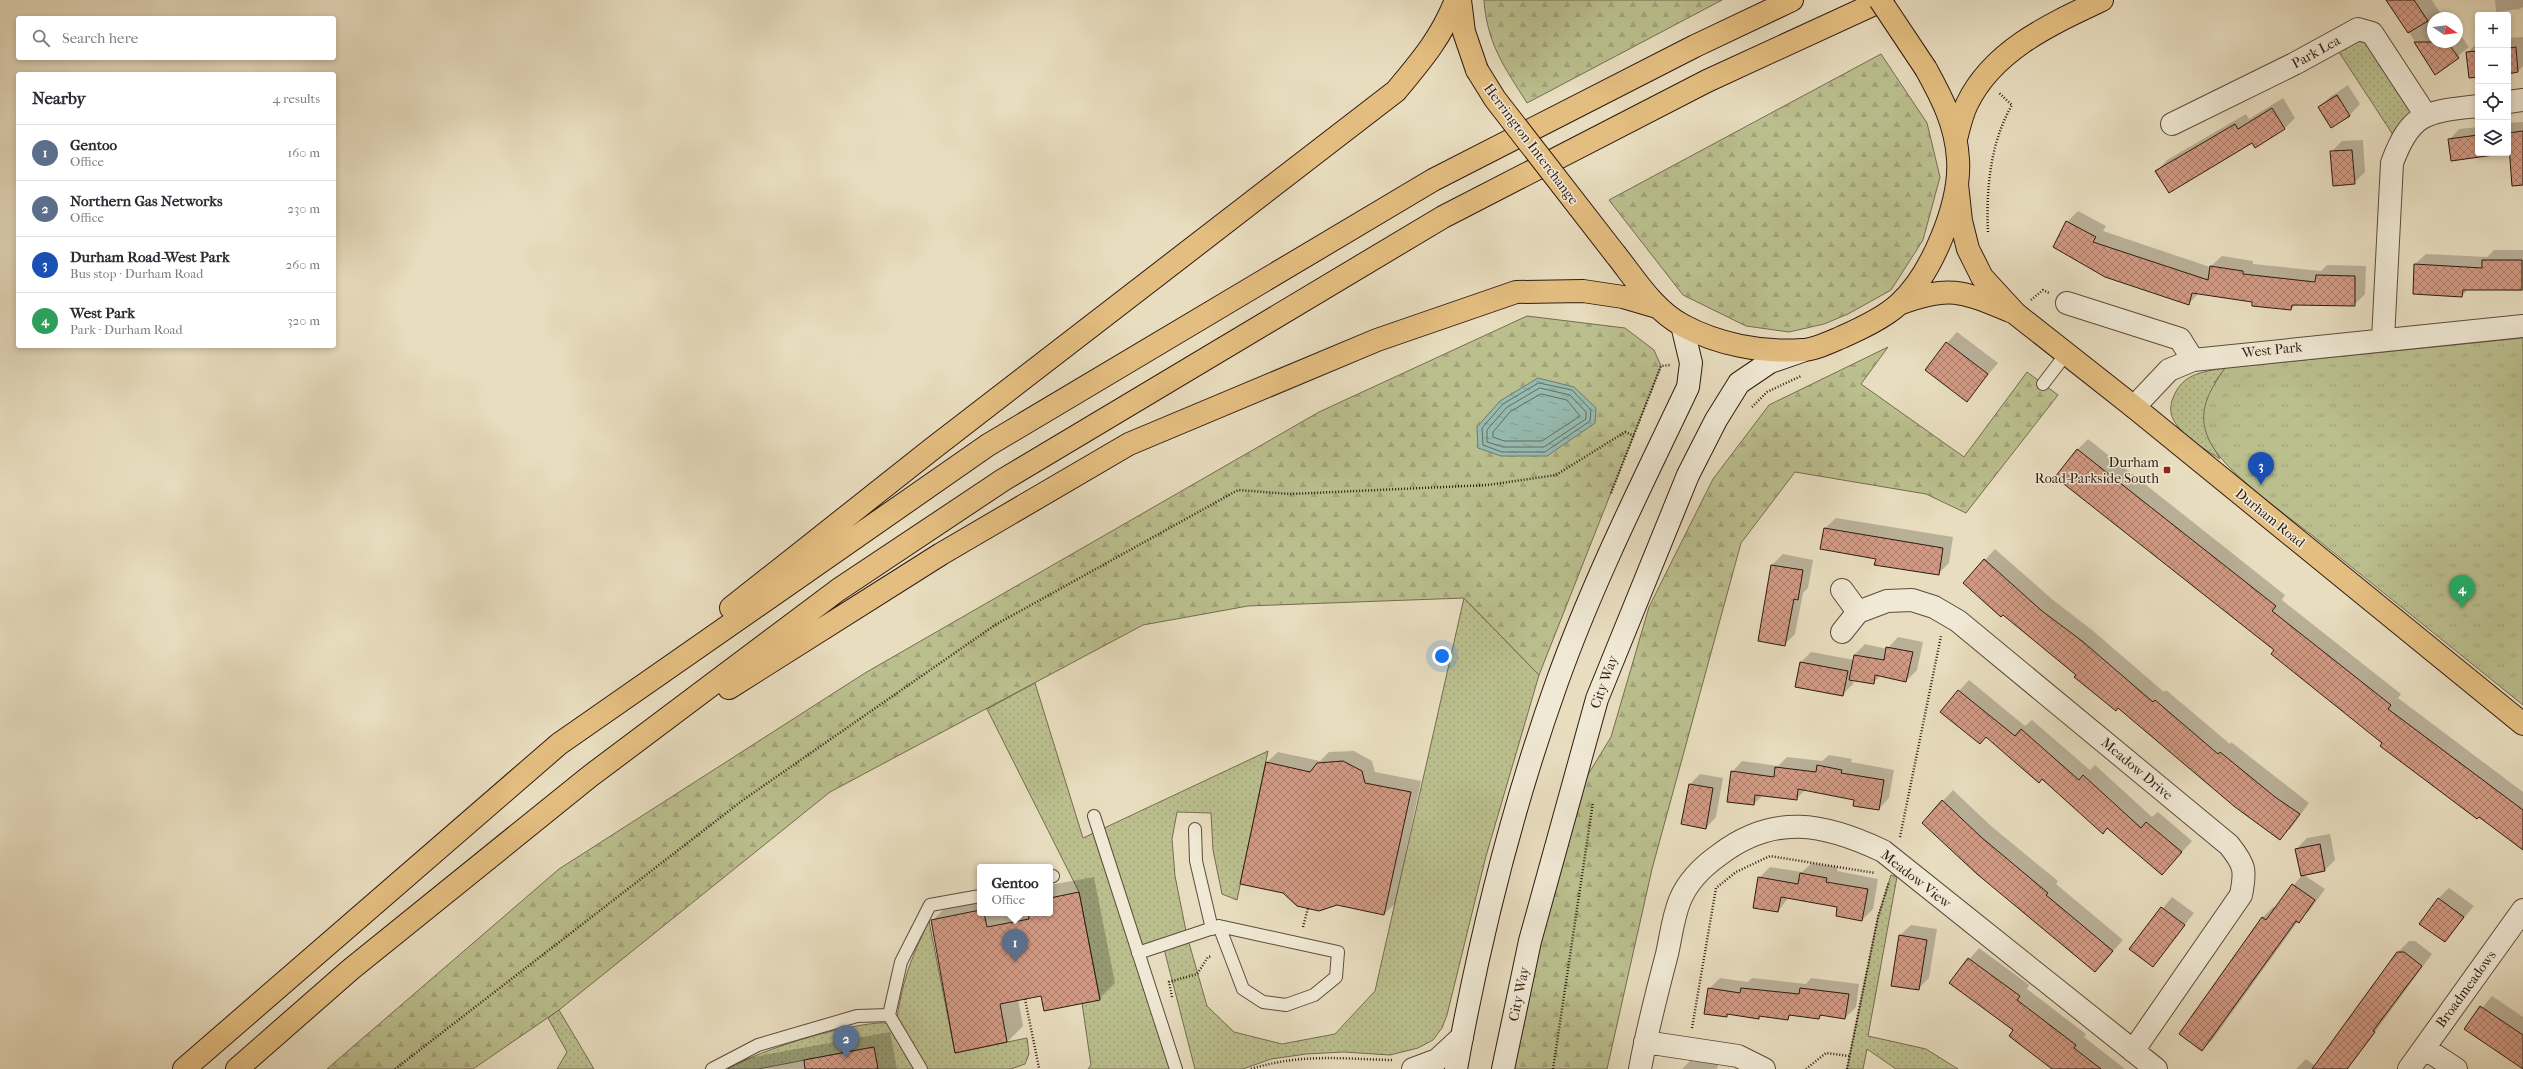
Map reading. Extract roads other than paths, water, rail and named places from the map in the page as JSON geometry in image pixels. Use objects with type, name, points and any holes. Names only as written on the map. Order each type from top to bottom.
[{"type":"highway","points":[[184,1069],[559,744],[938,444],[1396,92],[1433,47],[1447,23],[1456,0]]},
{"type":"highway","name":"Herrington Interchange","points":[[1460,0],[1464,32],[1477,70],[1495,99],[1657,307]]},
{"type":"highway","points":[[559,744],[988,445],[1433,180],[1695,46],[1792,0]]},
{"type":"highway","points":[[1880,0],[1926,69],[1946,104],[1956,139],[1958,160],[1957,184],[1961,221],[1968,249],[1982,277],[2016,314]]},
{"type":"highway","points":[[237,1069],[350,970],[589,777],[838,590],[1010,476],[1443,218],[1707,81],[1883,0]]},
{"type":"highway","points":[[1956,139],[1967,104],[1984,79],[2010,51],[2048,26],[2102,0]]},
{"type":"highway","points":[[1899,304],[1930,263],[1940,244],[1957,184]]},
{"type":"highway","points":[[589,777],[940,554],[1129,444],[1377,340],[1516,292],[1583,291],[1623,298],[1657,307],[1682,325],[1718,341],[1751,348],[1803,350],[1858,330],[1899,304],[1927,294],[1954,292],[1970,294],[2016,314]]},
{"type":"highway","name":"Durham Road","points":[[2016,314],[2134,407],[2523,724]]},
{"type":"street","name":"Park Lea","points":[[2172,124],[2294,64],[2358,29],[2372,33],[2425,114]]},
{"type":"street","points":[[2511,102],[2523,100]]},
{"type":"street","points":[[2383,339],[2392,163],[2399,144],[2410,126],[2425,114],[2475,106]]},
{"type":"street","points":[[2067,303],[2180,339],[2193,360]]},
{"type":"street","points":[[1456,1069],[1502,862],[1557,682],[1610,554],[1688,387],[1691,363],[1682,325]]},
{"type":"street","name":"West Park","points":[[2134,407],[2169,370],[2193,360],[2383,339],[2523,326]]},
{"type":"street","name":"City Way","points":[[1503,1069],[1530,941],[1593,712],[1622,636],[1682,490],[1716,420],[1739,383],[1770,362],[1803,350]]},
{"type":"street","points":[[1842,590],[1858,612],[1842,632]]},
{"type":"street","name":"Meadow Drive","points":[[1858,612],[1887,602],[1912,600],[1934,607],[1958,621],[2230,845],[2242,862],[2245,876],[2241,895],[2134,1051]]},
{"type":"street","name":"Meadow View","points":[[1640,1069],[1645,1042],[1680,900],[1698,870],[1731,846],[1763,830],[1794,825],[1823,828],[1853,837],[1883,852],[2156,1069]]},
{"type":"street","name":"Broadmeadows","points":[[2409,1069],[2523,910]]},
{"type":"street","points":[[1407,1065],[1437,1060],[1462,1037]]},
{"type":"street","points":[[1645,1042],[1738,1056],[1764,1069]]},
{"type":"street","points":[[2424,1048],[2456,1069]]},
{"type":"lane","points":[[2043,384],[2066,354]]},
{"type":"lane","points":[[1094,816],[1176,1069]]},
{"type":"lane","points":[[1138,954],[1216,928],[1338,952],[1336,977],[1314,995],[1286,1005],[1263,1002],[1243,989],[1228,951],[1216,928],[1196,861],[1195,828]]},
{"type":"lane","points":[[921,1069],[888,1015],[901,962],[930,905],[977,897]]},
{"type":"lane","points":[[712,1069],[758,1045],[857,1016],[888,1015]]},
{"type":"water","points":[[1538,378],[1574,387],[1596,408],[1595,423],[1547,456],[1501,456],[1478,448],[1477,427],[1500,401]]},
{"type":"place","name":"Durham Road-Parkside South","points":[[2167,470]]},
{"type":"place","name":"Durham Road-West Park","points":[[2261,485]]},
{"type":"place","name":"West Park","points":[[2462,608]]},
{"type":"place","name":"Gentoo","points":[[1015,962]]},
{"type":"place","name":"Northern Gas Networks","points":[[846,1058]]}]
